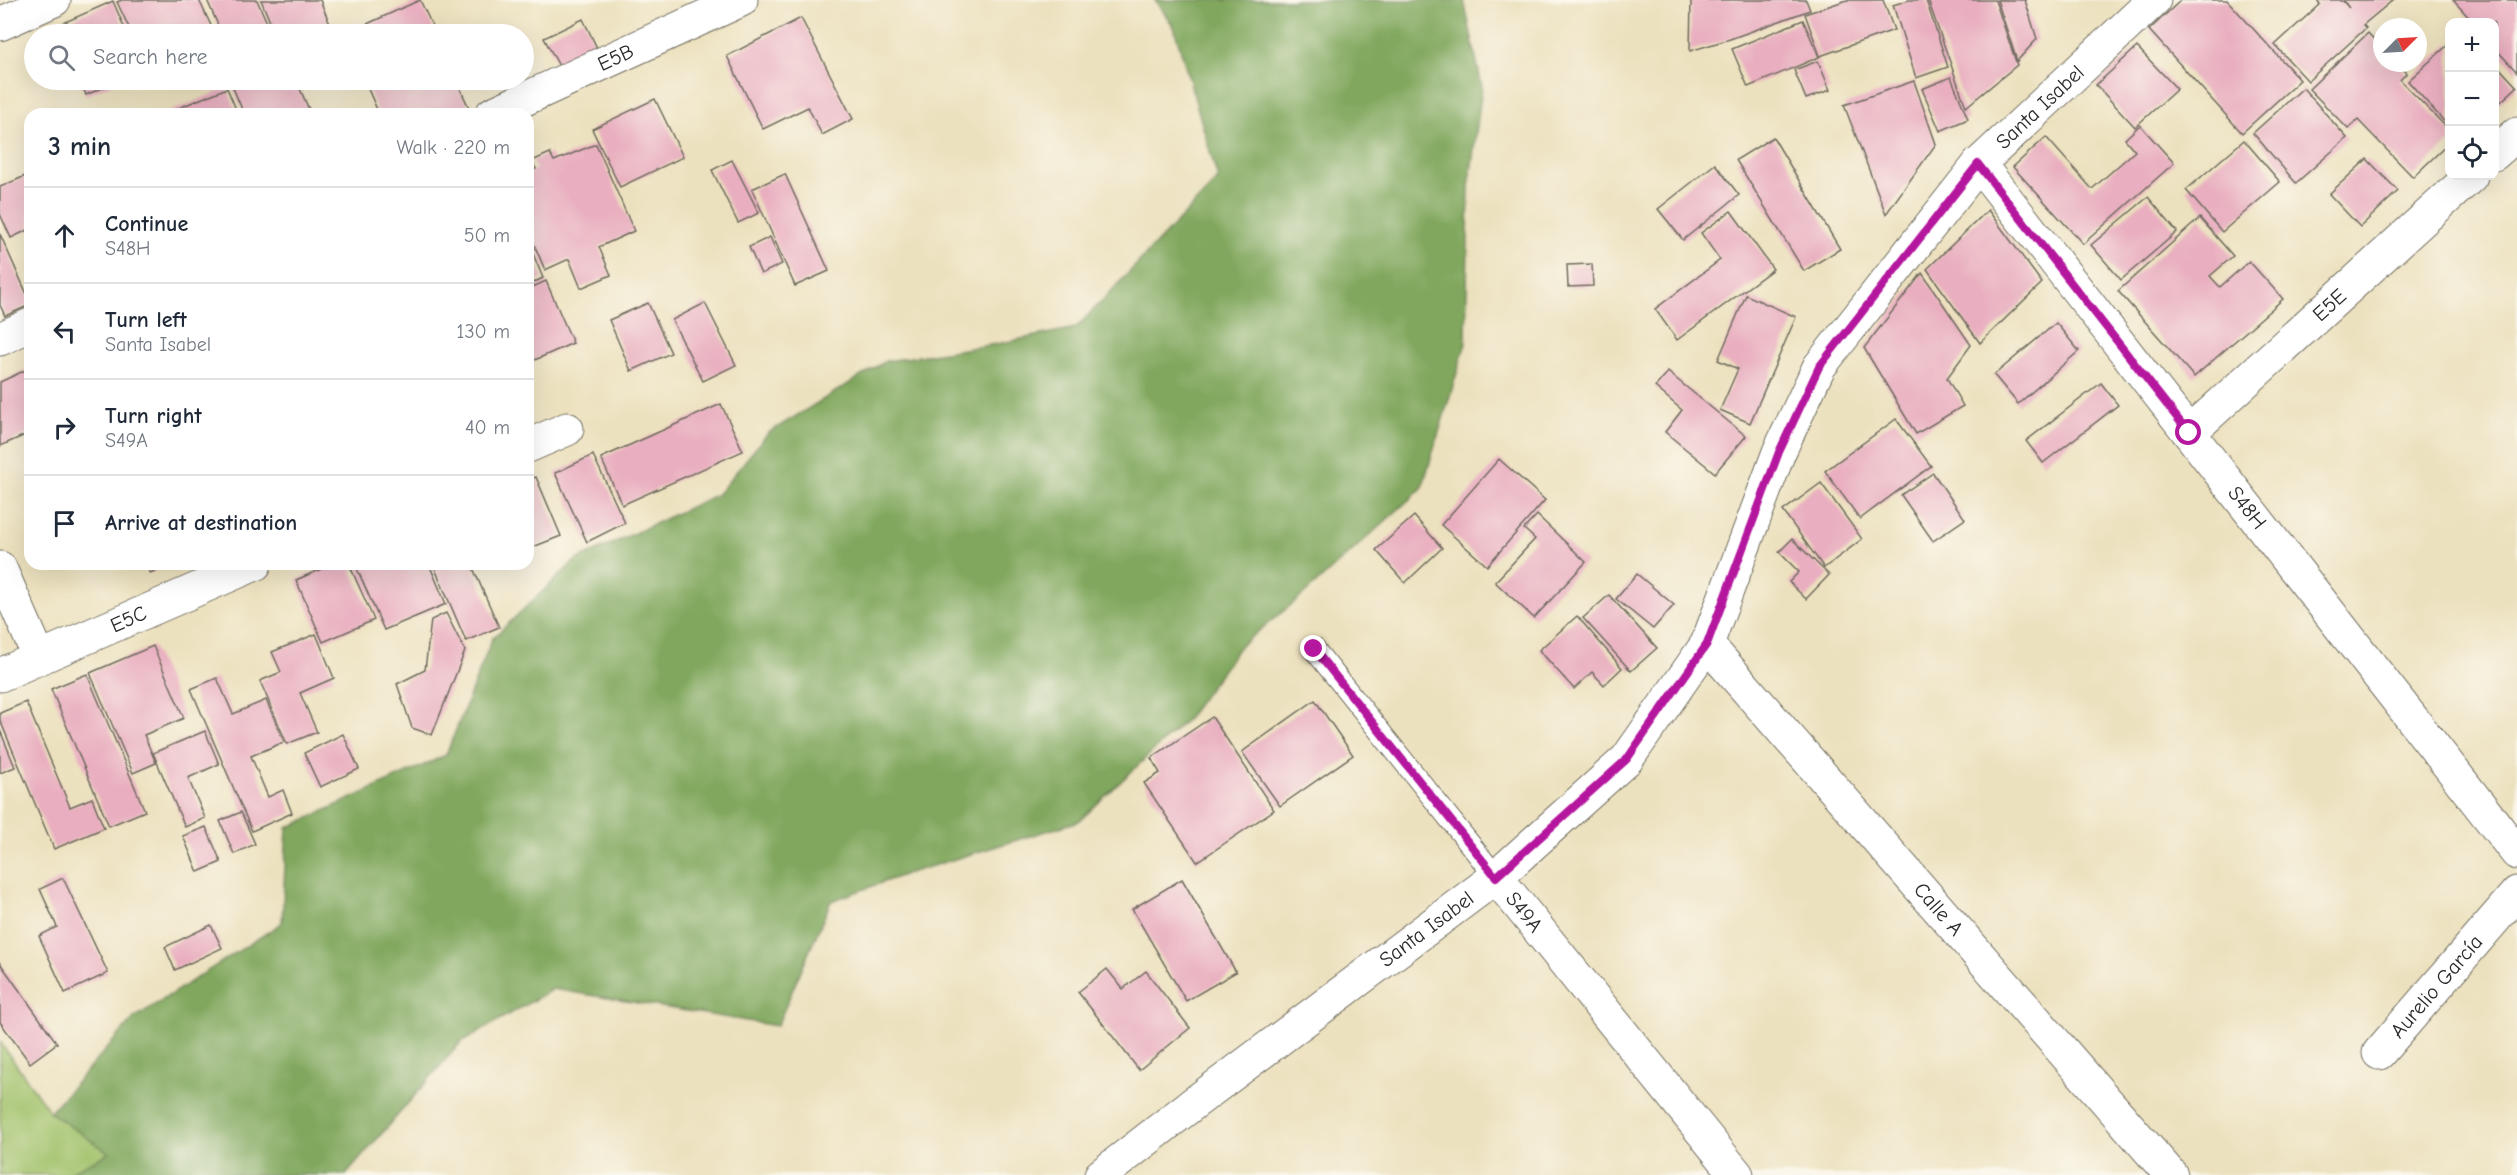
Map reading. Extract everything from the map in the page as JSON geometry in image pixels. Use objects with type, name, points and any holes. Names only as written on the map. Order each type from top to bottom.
[{"type":"street","points":[[0,24],[54,0]]},
{"type":"street","name":"E5B","points":[[505,108],[741,0]]},
{"type":"street","name":"Santa Isabel","points":[[1101,1175],[1496,877],[1627,759],[1707,644],[1779,452],[1819,367],[1978,164],[2154,0]]},
{"type":"street","points":[[2499,150],[2517,134]]},
{"type":"street","name":"S48H","points":[[1978,164],[2517,853]]},
{"type":"street","name":"E5E","points":[[2189,433],[2467,180]]},
{"type":"street","points":[[0,339],[24,328]]},
{"type":"street","points":[[534,443],[567,429]]},
{"type":"street","points":[[0,568],[39,657]]},
{"type":"street","name":"E5C","points":[[0,675],[241,570]]},
{"type":"street","name":"Calle A","points":[[1707,644],[2171,1175]]},
{"type":"street","name":"S49A","points":[[1496,877],[1737,1175]]},
{"type":"street","name":"Aurelio García","points":[[2379,1053],[2517,893]]},
{"type":"lane","name":"S49A","points":[[1314,649],[1496,877]]},
{"type":"green space","points":[[1155,0],[1464,0],[1482,87],[1469,187],[1466,343],[1422,488],[1300,598],[1240,646],[1187,719],[1079,821],[906,874],[831,901],[777,1026],[553,989],[461,1042],[346,1175],[65,1175],[109,1153],[50,1112],[134,1018],[282,923],[287,828],[446,755],[492,639],[575,561],[718,494],[768,433],[886,361],[997,344],[1076,328],[1218,179],[1174,27]]},
{"type":"green space","points":[[0,1042],[50,1112],[110,1153],[65,1175],[0,1175]]},
{"type":"building","points":[[122,0],[199,0],[210,24],[127,24],[117,2]]},
{"type":"building","points":[[207,0],[257,0],[268,24],[218,24]]},
{"type":"building","points":[[261,0],[320,0],[330,24],[271,24]]},
{"type":"building","points":[[420,0],[431,24],[367,24]]},
{"type":"building","points":[[1691,0],[1806,0],[1810,10],[1690,51]]},
{"type":"building","points":[[1847,0],[1883,0],[1894,30],[1820,56],[1805,14]]},
{"type":"building","points":[[1909,0],[1926,0],[1948,67],[1916,78],[1893,5]]},
{"type":"building","points":[[1928,0],[1995,0],[2017,65],[1966,107]]},
{"type":"building","points":[[1997,0],[2025,0],[2037,39],[2017,61]]},
{"type":"building","points":[[2181,0],[2227,0],[2300,80],[2242,133],[2149,30]]},
{"type":"building","points":[[2317,0],[2342,0],[2349,8],[2343,0],[2393,0],[2363,25],[2366,28],[2308,81],[2275,45],[2320,4]]},
{"type":"building","points":[[2453,0],[2517,0],[2517,72],[2499,52],[2499,18],[2469,18]]},
{"type":"building","points":[[113,1],[123,24],[61,24]]},
{"type":"building","points":[[801,18],[853,119],[822,135],[808,107],[763,129],[727,56]]},
{"type":"building","points":[[583,19],[597,48],[559,66],[544,38]]},
{"type":"building","points":[[1803,20],[1819,57],[1748,87],[1732,49]]},
{"type":"building","points":[[2368,33],[2373,38],[2373,72],[2407,73],[2400,80],[2445,126],[2445,147],[2413,177],[2358,120],[2348,129],[2309,89]]},
{"type":"building","points":[[2137,47],[2177,89],[2135,127],[2096,85]]},
{"type":"building","points":[[2445,48],[2445,122],[2408,81],[2418,72],[2427,72],[2427,64]]},
{"type":"building","points":[[1818,61],[1830,90],[1806,99],[1794,70]]},
{"type":"building","points":[[2499,67],[2517,87],[2499,103]]},
{"type":"building","points":[[1951,77],[1968,119],[1940,131],[1922,89]]},
{"type":"building","points":[[1914,81],[1936,144],[1886,214],[1844,105]]},
{"type":"building","points":[[2303,88],[2347,138],[2296,183],[2253,133]]},
{"type":"building","points":[[84,90],[98,90],[86,95]]},
{"type":"building","points":[[222,90],[228,90],[235,108],[179,108]]},
{"type":"building","points":[[234,90],[300,90],[308,108],[241,108]]},
{"type":"building","points":[[368,90],[461,90],[469,108],[376,108]]},
{"type":"building","points":[[655,99],[683,157],[620,187],[592,129]]},
{"type":"building","points":[[2140,125],[2174,163],[2083,244],[2013,167],[2046,137],[2092,189],[2135,151],[2125,139]]},
{"type":"building","points":[[1773,137],[1840,249],[1804,271],[1736,160]]},
{"type":"building","points":[[2244,140],[2280,182],[2222,232],[2186,190]]},
{"type":"building","points":[[596,144],[634,231],[599,247],[611,275],[581,288],[569,259],[545,270],[534,244],[534,170],[536,169],[534,160],[550,153],[554,161]]},
{"type":"building","points":[[2367,159],[2398,191],[2360,227],[2329,194]]},
{"type":"building","points":[[732,160],[759,213],[738,223],[712,170]]},
{"type":"building","points":[[1715,164],[1739,195],[1683,240],[1658,209]]},
{"type":"building","points":[[785,174],[829,271],[795,286],[752,189]]},
{"type":"building","points":[[24,177],[24,232],[11,238],[0,214],[0,187]]},
{"type":"building","points":[[2148,197],[2177,232],[2121,280],[2091,245]]},
{"type":"building","points":[[1988,210],[2042,283],[1980,343],[1927,269]]},
{"type":"building","points":[[1731,211],[1773,269],[1677,340],[1655,309],[1720,260],[1701,233]]},
{"type":"building","points":[[2200,218],[2233,256],[2210,276],[2220,287],[2249,261],[2283,299],[2194,377],[2118,291]]},
{"type":"building","points":[[0,234],[24,288],[24,308],[5,316],[0,305]]},
{"type":"building","points":[[770,237],[782,264],[761,274],[749,247]]},
{"type":"building","points":[[534,256],[543,278],[534,282]]},
{"type":"building","points":[[1592,264],[1593,286],[1568,287],[1567,265]]},
{"type":"building","points":[[1922,273],[1971,345],[1947,378],[1963,406],[1916,434],[1864,348]]},
{"type":"building","points":[[546,281],[573,343],[534,360],[534,286]]},
{"type":"building","points":[[1746,295],[1796,317],[1750,423],[1720,410],[1738,369],[1718,360]]},
{"type":"building","points":[[648,303],[671,353],[631,371],[609,320]]},
{"type":"building","points":[[705,303],[736,365],[703,381],[672,320]]},
{"type":"building","points":[[2056,323],[2079,351],[2018,404],[1994,375]]},
{"type":"building","points":[[24,371],[24,436],[0,446],[0,382]]},
{"type":"building","points":[[1668,372],[1746,436],[1715,473],[1665,432],[1682,410],[1655,387]]},
{"type":"building","points":[[2101,383],[2118,405],[2043,463],[2026,441]]},
{"type":"building","points":[[721,404],[743,451],[622,505],[601,458]]},
{"type":"building","points":[[1896,419],[1931,466],[1860,519],[1825,471]]},
{"type":"building","points":[[593,455],[625,523],[587,542],[555,473]]},
{"type":"building","points":[[1499,459],[1545,500],[1487,566],[1441,525]]},
{"type":"building","points":[[1933,473],[1965,519],[1933,541],[1901,495]]},
{"type":"building","points":[[536,477],[561,536],[534,547],[534,478]]},
{"type":"building","points":[[1821,483],[1862,539],[1824,568],[1783,511]]},
{"type":"building","points":[[1537,515],[1586,562],[1534,618],[1495,582],[1535,539],[1524,529]]},
{"type":"building","points":[[1414,516],[1442,548],[1405,583],[1376,550]]},
{"type":"building","points":[[1792,539],[1829,575],[1806,599],[1789,582],[1799,572],[1779,552]]},
{"type":"building","points":[[319,570],[352,570],[374,620],[323,642],[296,580]]},
{"type":"building","points":[[358,570],[432,570],[446,604],[384,630]]},
{"type":"building","points":[[436,570],[474,570],[499,627],[466,641]]},
{"type":"building","points":[[1637,574],[1674,605],[1653,629],[1616,599]]},
{"type":"building","points":[[1609,595],[1657,648],[1631,671],[1583,618]]},
{"type":"building","points":[[446,613],[465,651],[432,735],[412,728],[397,684],[425,670],[431,620]]},
{"type":"building","points":[[1577,616],[1622,668],[1604,685],[1592,672],[1574,689],[1539,650]]},
{"type":"building","points":[[316,634],[334,678],[300,693],[317,732],[287,744],[260,681],[281,672],[272,652]]},
{"type":"building","points":[[153,646],[184,718],[144,735],[156,763],[133,773],[90,673]]},
{"type":"building","points":[[87,674],[145,811],[109,826],[51,689]]},
{"type":"building","points":[[217,678],[233,714],[266,700],[284,742],[251,756],[268,797],[283,790],[292,813],[252,831],[191,689]]},
{"type":"building","points":[[1315,700],[1353,755],[1280,806],[1242,752]]},
{"type":"building","points":[[26,702],[70,807],[92,798],[104,828],[54,849],[0,720],[0,713]]},
{"type":"building","points":[[1212,717],[1274,810],[1197,862],[1144,783],[1160,773],[1151,758]]},
{"type":"building","points":[[0,730],[15,767],[0,773]]},
{"type":"building","points":[[205,731],[219,764],[188,778],[205,818],[185,827],[153,753]]},
{"type":"building","points":[[343,734],[359,769],[320,787],[304,753]]},
{"type":"building","points":[[241,812],[255,844],[234,854],[220,821]]},
{"type":"building","points":[[206,827],[221,862],[198,872],[183,836]]},
{"type":"building","points":[[63,878],[108,973],[65,993],[39,936],[57,927],[40,889]]},
{"type":"building","points":[[1182,879],[1236,972],[1186,1001],[1132,909]]},
{"type":"building","points":[[211,925],[222,948],[175,970],[165,947]]},
{"type":"building","points":[[0,963],[57,1043],[30,1063],[0,1022]]},
{"type":"building","points":[[1107,969],[1123,989],[1146,971],[1190,1028],[1139,1070],[1078,992]]},
{"type":"route","points":[[1314,649],[1496,877],[1627,759],[1707,644],[1779,452],[1819,367],[1978,164],[2189,433]]}]
